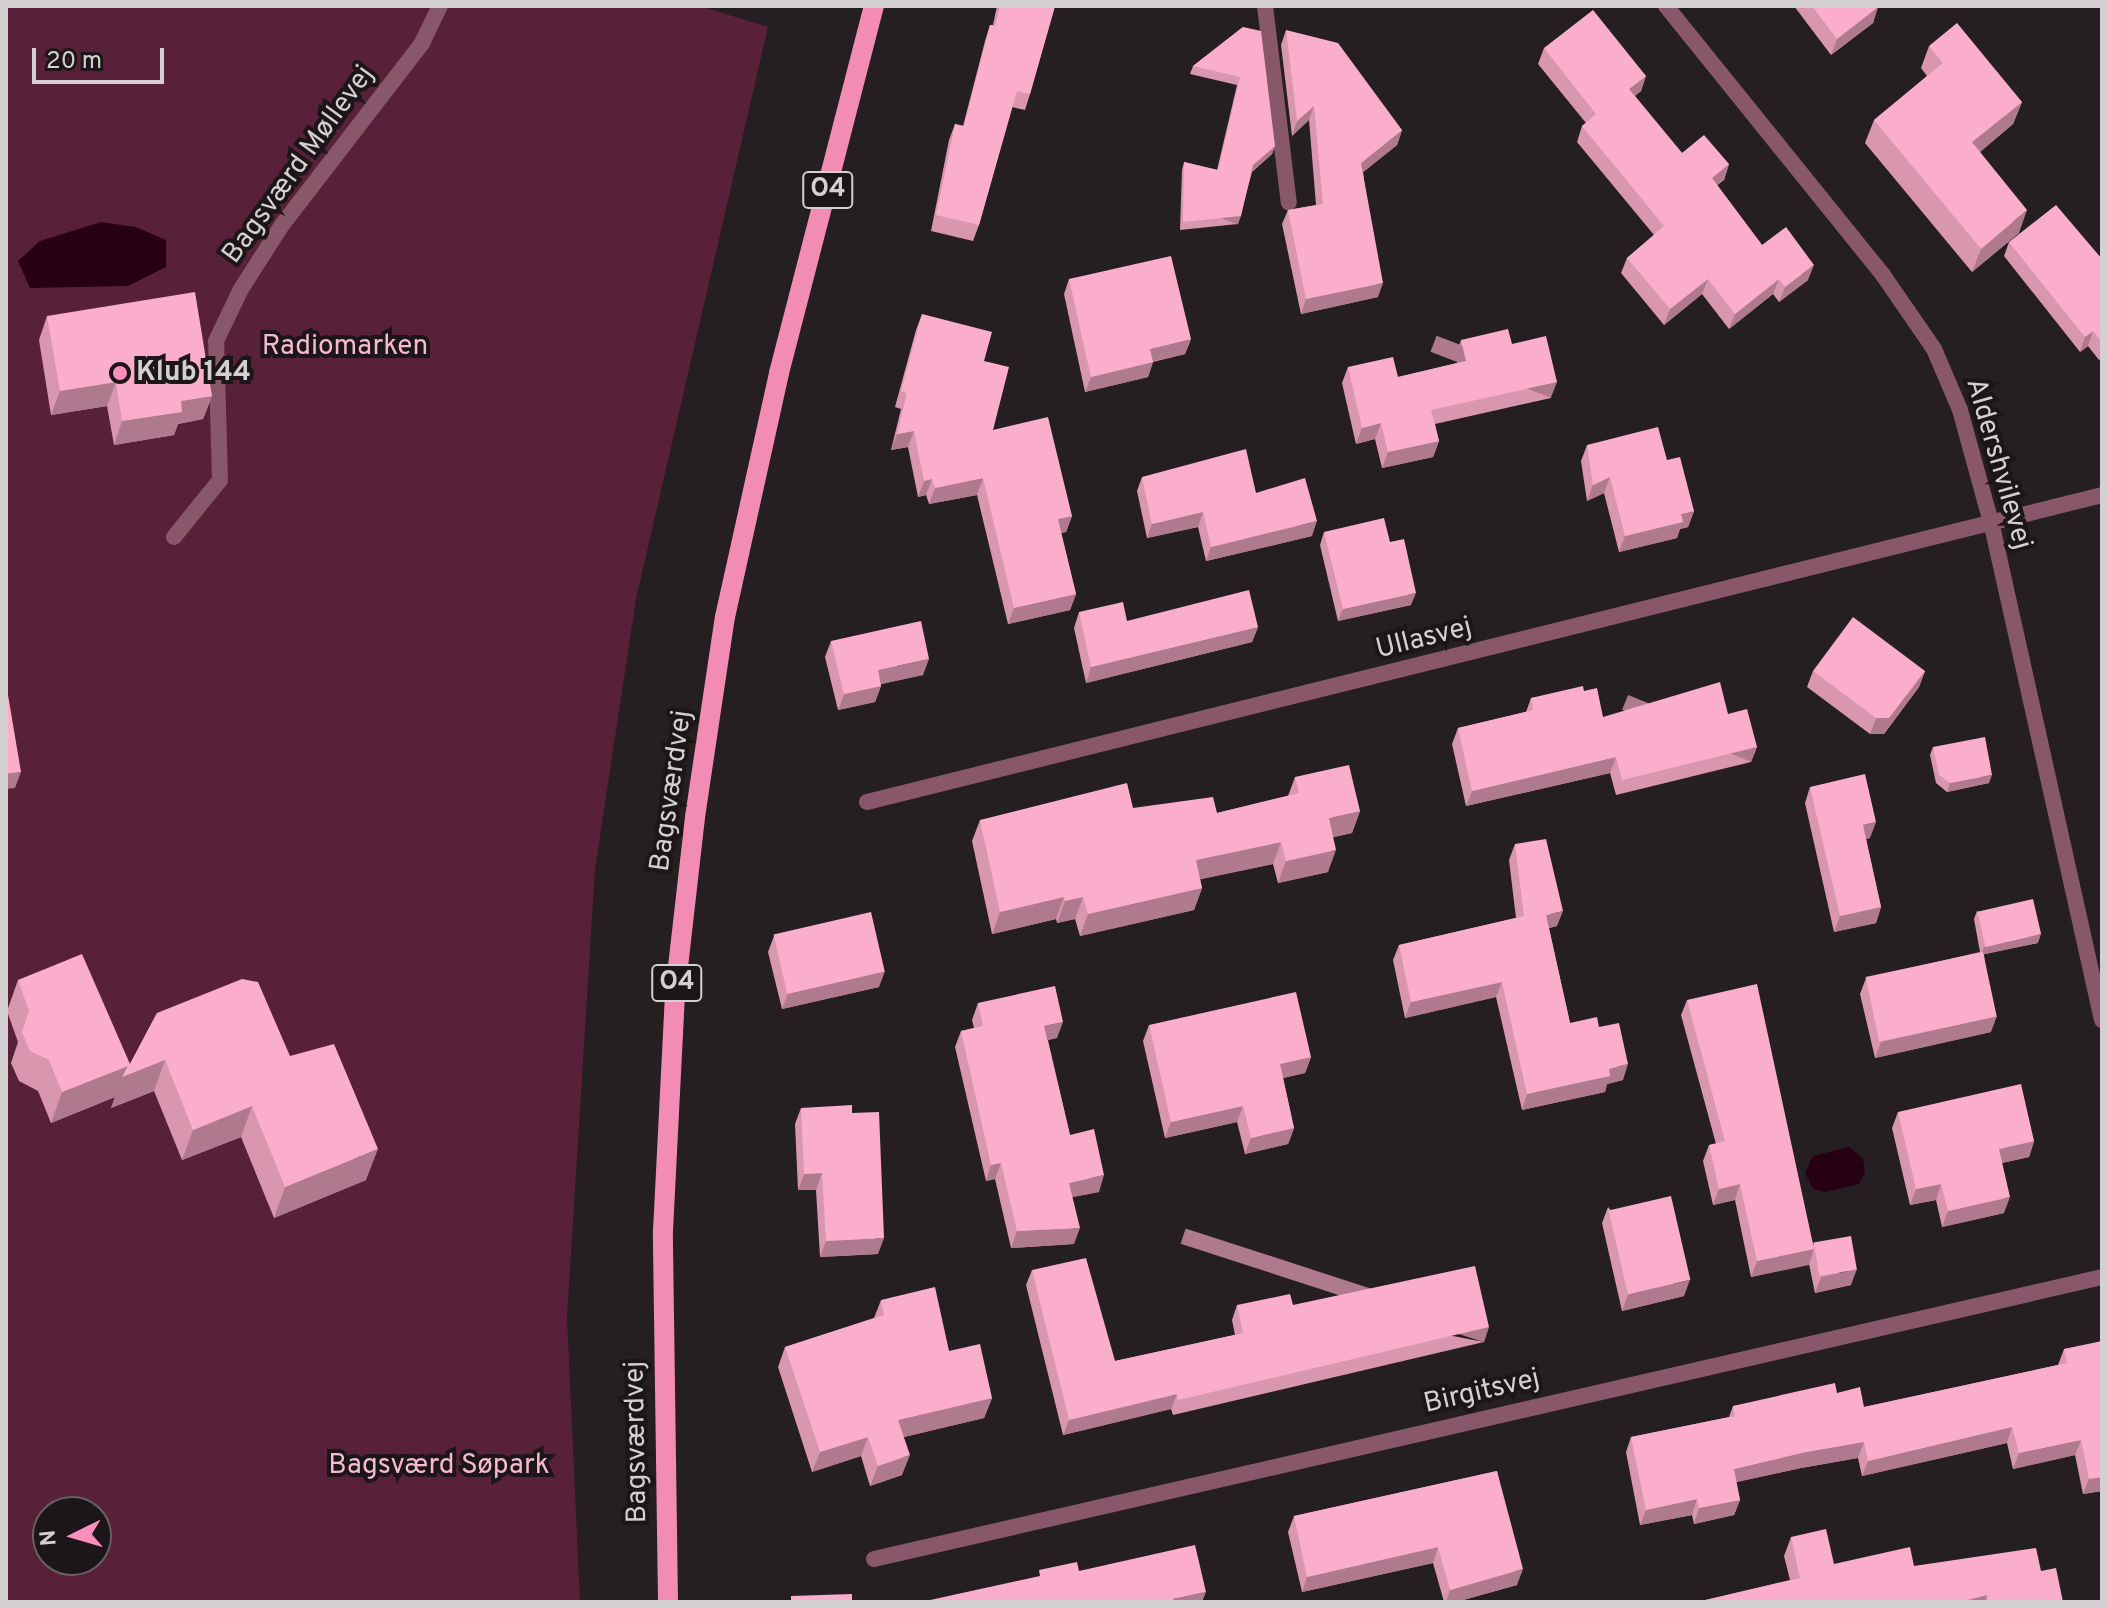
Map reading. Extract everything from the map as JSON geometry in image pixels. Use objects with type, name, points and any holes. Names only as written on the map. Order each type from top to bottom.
[{"type":"main road","name":"Bagsværdvej","points":[[668,1602],[663,1231],[675,993],[695,817],[725,617],[779,373],[874,6]]},
{"type":"street","name":"Bagsværd Møllevej","points":[[174,537],[220,480],[216,341],[241,289],[282,225],[422,43],[440,6]]},
{"type":"street","points":[[1265,6],[1289,203]]},
{"type":"street","name":"Aldershvilevej","points":[[1666,6],[1883,275],[1934,349],[1960,410],[1992,526],[2102,1020]]},
{"type":"street","name":"Ullasvej","points":[[867,802],[1992,526],[2102,495]]},
{"type":"street","name":"Birgitsvej","points":[[874,1559],[2102,1277]]},
{"type":"green space","name":"Radiomarken","points":[[6,6],[700,6],[768,27],[636,599],[595,869],[567,1317],[580,1602],[6,1602]]},
{"type":"shaded area","points":[[101,222],[136,227],[166,240],[166,267],[128,286],[30,288],[18,261],[40,241]]},
{"type":"shaded area","points":[[1849,1147],[1863,1159],[1865,1172],[1859,1184],[1825,1192],[1813,1189],[1805,1173],[1813,1156]]},
{"type":"building","points":[[1000,6],[1055,6],[1030,94],[1017,91],[979,225],[936,215],[955,124],[964,126],[990,25],[995,26]]},
{"type":"building","points":[[1812,6],[1878,6],[1878,7],[1837,39]]},
{"type":"building","points":[[1593,10],[1646,76],[1629,89],[1682,153],[1704,135],[1729,164],[1712,178],[1762,245],[1786,227],[1814,265],[1785,287],[1779,279],[1735,314],[1708,279],[1670,309],[1627,258],[1664,226],[1582,126],[1596,114],[1544,48]]},
{"type":"building","points":[[1957,23],[2022,102],[1972,142],[2027,210],[1981,249],[1874,120],[1943,63],[1929,46]]},
{"type":"building","points":[[1243,27],[1261,31],[1275,146],[1253,165],[1241,216],[1183,222],[1184,162],[1218,170],[1240,77],[1193,66]]},
{"type":"building","points":[[1286,30],[1338,43],[1402,130],[1361,163],[1383,283],[1306,299],[1288,210],[1323,204],[1314,106],[1297,121]]},
{"type":"building","points":[[2056,205],[2102,259],[2102,342],[2093,331],[2085,337],[2009,242]]},
{"type":"building","points":[[1171,256],[1191,339],[1150,349],[1153,362],[1091,377],[1069,279]]},
{"type":"building","name":"Klub 144","points":[[195,292],[212,396],[181,401],[182,412],[122,421],[116,382],[60,391],[47,316]]},
{"type":"building","points":[[922,314],[992,332],[984,361],[1009,367],[993,430],[1048,417],[1072,516],[1058,519],[1076,594],[1014,608],[983,478],[935,488],[932,479],[924,481],[914,431],[897,434],[907,393],[901,391]]},
{"type":"building","points":[[1508,329],[1512,344],[1546,336],[1557,382],[1431,410],[1439,441],[1388,452],[1381,423],[1362,428],[1348,367],[1393,357],[1398,377],[1466,361],[1461,340]]},
{"type":"building","points":[[1658,427],[1667,460],[1680,457],[1694,511],[1681,514],[1683,522],[1625,536],[1610,477],[1593,485],[1587,445]]},
{"type":"building","points":[[1246,449],[1256,493],[1305,478],[1317,521],[1211,547],[1203,512],[1152,524],[1142,477]]},
{"type":"building","points":[[1384,518],[1390,542],[1404,539],[1416,593],[1343,609],[1324,532]]},
{"type":"building","points":[[1249,590],[1258,627],[1091,667],[1079,612],[1123,602],[1127,621]]},
{"type":"building","points":[[1853,617],[1925,671],[1889,718],[1876,718],[1813,671]]},
{"type":"building","points":[[921,621],[929,659],[878,670],[881,686],[844,694],[831,641]]},
{"type":"building","points":[[1720,682],[1728,714],[1747,709],[1757,747],[1622,780],[1616,757],[1472,791],[1458,728],[1533,710],[1531,698],[1583,686],[1584,691],[1597,688],[1603,717]]},
{"type":"building","points":[[6,683],[21,772],[6,774]]},
{"type":"building","points":[[1985,737],[1992,775],[1950,783],[1939,775],[1933,747]]},
{"type":"building","points":[[1349,765],[1360,811],[1329,818],[1336,850],[1286,861],[1281,842],[1196,860],[1202,888],[1088,914],[1083,897],[1065,901],[1064,897],[1000,912],[980,820],[1127,783],[1133,808],[1213,797],[1217,813],[1299,793],[1295,777]]},
{"type":"building","points":[[1865,774],[1876,822],[1863,825],[1881,907],[1840,916],[1810,787]]},
{"type":"building","points":[[1546,839],[1563,911],[1546,915],[1570,1023],[1597,1017],[1599,1027],[1619,1023],[1628,1064],[1609,1069],[1610,1076],[1527,1094],[1502,982],[1411,1002],[1399,945],[1524,916],[1515,844]]},
{"type":"building","points":[[2033,899],[2041,934],[1986,947],[1977,912]]},
{"type":"building","points":[[871,912],[885,971],[787,994],[774,934]]},
{"type":"building","points":[[1983,952],[1997,1017],[1879,1042],[1866,977]]},
{"type":"building","points":[[82,954],[130,1064],[157,1013],[242,979],[258,982],[290,1056],[334,1044],[378,1149],[285,1187],[252,1106],[193,1130],[165,1060],[122,1077],[128,1066],[62,1092],[49,1060],[30,1051],[22,1032],[29,1011],[18,980]]},
{"type":"building","points":[[1757,984],[1814,1249],[1757,1261],[1740,1184],[1719,1189],[1709,1145],[1725,1141],[1687,1000]]},
{"type":"building","points":[[1055,986],[1063,1022],[1044,1026],[1070,1135],[1094,1129],[1104,1175],[1069,1183],[1080,1228],[1017,1231],[1001,1163],[991,1165],[961,1031],[983,1026],[978,1003]]},
{"type":"building","points":[[1296,992],[1311,1057],[1280,1064],[1294,1128],[1251,1138],[1243,1106],[1171,1122],[1149,1025]]},
{"type":"building","points":[[2021,1084],[2034,1141],[1999,1149],[2010,1197],[1948,1211],[1941,1184],[1916,1189],[1898,1112]]},
{"type":"building","points":[[852,1105],[852,1113],[879,1112],[884,1238],[826,1241],[822,1173],[804,1174],[801,1108]]},
{"type":"building","points":[[1671,1196],[1690,1280],[1628,1294],[1609,1210]]},
{"type":"building","points":[[1851,1236],[1857,1269],[1819,1276],[1814,1243]]},
{"type":"building","points":[[1086,1258],[1115,1361],[1243,1333],[1237,1305],[1290,1294],[1293,1305],[1475,1266],[1489,1327],[1178,1400],[1177,1394],[1069,1420],[1032,1270]]},
{"type":"building","points":[[935,1287],[949,1351],[980,1344],[992,1398],[898,1420],[910,1455],[878,1466],[868,1437],[820,1452],[785,1347],[884,1315],[881,1300]]},
{"type":"building","points":[[2102,1341],[2102,1477],[2089,1479],[2081,1440],[2019,1453],[2012,1427],[1868,1461],[1864,1442],[1806,1452],[1734,1469],[1740,1500],[1699,1508],[1697,1499],[1646,1510],[1631,1437],[1735,1416],[1733,1406],[1835,1383],[1837,1393],[1860,1387],[1864,1407],[2067,1363],[2064,1349]]},
{"type":"building","points":[[1497,1471],[1523,1569],[1450,1590],[1438,1547],[1307,1577],[1294,1516]]},
{"type":"building","points":[[1826,1529],[1834,1564],[1910,1547],[1914,1566],[2036,1548],[2041,1571],[2056,1568],[2063,1602],[1988,1602],[1987,1595],[1959,1602],[1697,1602],[1800,1578],[1791,1537]]},
{"type":"building","points":[[1195,1545],[1206,1592],[1173,1599],[1173,1602],[921,1602],[1040,1576],[1039,1570],[1077,1562],[1079,1571]]},
{"type":"building","points":[[852,1594],[852,1602],[791,1602],[791,1596]]},
{"type":"place","name":"Klub 144","points":[[120,373]]},
{"type":"park label","name":"Bagsværd Søpark","points":[[439,1466]]}]
